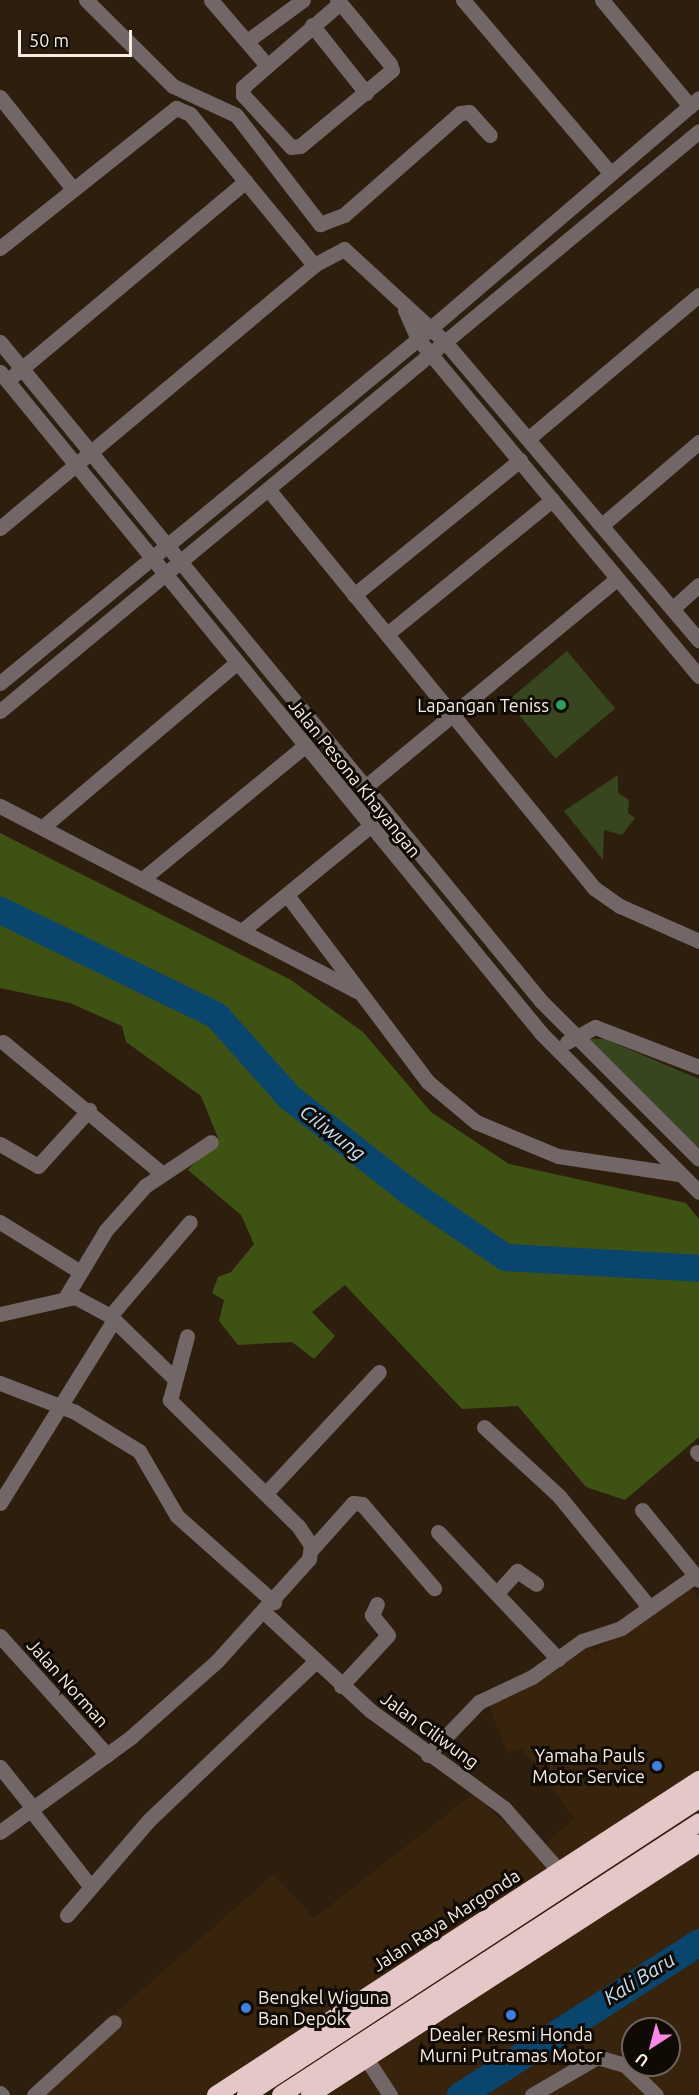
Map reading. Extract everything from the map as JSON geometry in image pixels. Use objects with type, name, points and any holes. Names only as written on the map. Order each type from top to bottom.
[{"type":"highway","name":"Jalan Raya Margonda","points":[[281,2095],[352,2037],[565,1877],[699,1780]]},
{"type":"highway","name":"Jalan Raya Margonda","points":[[565,1877],[699,1799]]},
{"type":"highway","name":"Jalan Raya Margonda","points":[[216,2095],[352,2037],[699,1823]]},
{"type":"highway","name":"Jalan Raya Margonda","points":[[246,2095],[699,1843]]},
{"type":"highway","name":"Jalan Raya Margonda","points":[[310,2095],[352,2037]]},
{"type":"street","points":[[86,0],[173,86],[236,115],[320,224],[344,215],[460,113],[469,112],[490,135]]},
{"type":"street","points":[[211,0],[265,63]]},
{"type":"street","points":[[248,41],[303,0]]},
{"type":"street","points":[[463,0],[611,174]]},
{"type":"street","points":[[0,683],[432,328],[695,102],[602,0]]},
{"type":"street","points":[[338,2],[392,67],[366,93],[300,146],[291,147],[242,93],[265,63],[312,25],[338,2]]},
{"type":"street","points":[[312,25],[366,93]]},
{"type":"street","points":[[0,97],[72,188]]},
{"type":"street","points":[[0,248],[72,188],[176,108],[190,114],[314,265]]},
{"type":"street","points":[[0,711],[180,564],[699,131]]},
{"type":"street","points":[[2,380],[21,369],[246,181]]},
{"type":"street","points":[[0,528],[76,467],[314,265],[344,249],[405,310],[432,328],[445,342],[699,640]]},
{"type":"street","points":[[529,438],[699,295]]},
{"type":"street","points":[[405,310],[418,339],[430,354],[699,676]]},
{"type":"street","name":"Jalan Pesona Khayangan","points":[[0,342],[180,564],[574,1036],[699,1159]]},
{"type":"street","name":"Jalan Pesona Khayangan","points":[[2,380],[76,467],[369,827],[557,1050],[699,1191]]},
{"type":"street","points":[[602,525],[699,442]]},
{"type":"street","points":[[354,595],[520,460]]},
{"type":"street","points":[[268,489],[594,888],[620,906],[699,941]]},
{"type":"street","points":[[387,634],[552,500]]},
{"type":"street","points":[[365,787],[616,579]]},
{"type":"street","points":[[672,609],[699,585]]},
{"type":"street","points":[[44,826],[236,663]]},
{"type":"street","points":[[289,729],[305,715]]},
{"type":"street","points":[[145,877],[303,747]]},
{"type":"street","points":[[0,806],[145,877],[362,994]]},
{"type":"street","points":[[243,930],[369,827]]},
{"type":"street","points":[[287,895],[428,1082],[476,1122],[558,1156],[680,1174]]},
{"type":"street","points":[[557,1050],[574,1036],[600,1028],[699,1067]]},
{"type":"street","points":[[3,1042],[89,1110],[160,1172]]},
{"type":"street","points":[[0,1144],[38,1166],[89,1110]]},
{"type":"street","points":[[65,1298],[79,1271],[115,1219],[160,1172],[211,1142]]},
{"type":"street","points":[[0,1222],[79,1271]]},
{"type":"street","points":[[0,1503],[63,1407],[76,1377],[112,1318],[190,1222]]},
{"type":"street","points":[[0,1314],[65,1298],[82,1300],[112,1318],[172,1377]]},
{"type":"street","points":[[187,1336],[172,1377],[170,1400],[175,1409],[267,1492],[302,1531],[311,1550]]},
{"type":"street","points":[[267,1492],[379,1372]]},
{"type":"street","name":"Jalan Ciliwung","points":[[0,1383],[63,1407],[139,1451],[177,1516],[269,1607],[314,1663],[428,1755],[504,1808],[565,1877]]},
{"type":"street","points":[[484,1427],[559,1496],[650,1608]]},
{"type":"street","points":[[0,1832],[107,1755],[269,1607],[305,1568],[311,1550],[357,1503],[376,1516],[434,1588]]},
{"type":"street","points":[[428,1755],[479,1702],[558,1659],[582,1641],[613,1632],[698,1577],[642,1510]]},
{"type":"street","points":[[438,1532],[558,1659]]},
{"type":"street","points":[[497,1593],[517,1571],[536,1584]]},
{"type":"street","points":[[341,1686],[388,1635],[372,1615],[377,1604]]},
{"type":"street","name":"Jalan Norman","points":[[0,1636],[107,1755]]},
{"type":"street","points":[[67,1916],[149,1820],[314,1663]]},
{"type":"street","points":[[0,1767],[91,1887]]},
{"type":"street","points":[[34,2095],[114,2022]]},
{"type":"street","points":[[352,2037],[390,2095]]},
{"type":"street","points":[[532,2095],[597,2057],[625,2066],[656,2095]]},
{"type":"shaded area","points":[[686,1581],[699,1600],[699,1779],[213,2095],[33,2095],[70,2053],[274,1874],[314,1918],[473,1794],[537,1852],[574,1818],[521,1748],[507,1753],[488,1703],[584,1633],[596,1651]]},
{"type":"shaded area","points":[[699,1850],[699,2095],[329,2095]]},
{"type":"green space","name":"Lapangan Teniss","points":[[567,651],[615,708],[555,759],[507,701]]},
{"type":"green space","points":[[618,775],[618,793],[629,800],[628,813],[635,818],[622,835],[604,830],[603,860],[564,811]]},
{"type":"green space","points":[[0,833],[291,980],[363,1032],[431,1112],[509,1164],[686,1203],[699,1219],[699,1437],[625,1500],[586,1487],[518,1406],[462,1409],[345,1285],[312,1312],[335,1336],[314,1359],[292,1342],[238,1345],[219,1321],[224,1300],[212,1293],[218,1277],[231,1272],[254,1244],[241,1215],[188,1170],[218,1138],[201,1096],[126,1042],[122,1026],[70,1003],[0,988]]},
{"type":"green space","points":[[581,1039],[605,1039],[699,1079],[699,1147],[687,1142]]},
{"type":"waterway","name":"Ciliwung","points":[[0,910],[216,1015],[289,1097],[407,1190],[505,1257],[699,1268]]},
{"type":"waterway","name":"Kali Baru","points":[[460,2095],[699,1942]]},
{"type":"place","name":"Lapangan Teniss","points":[[561,705]]},
{"type":"place","name":"Yamaha Pauls Motor Service","points":[[657,1766]]},
{"type":"place","name":"Bengkel Wiguna Ban Depok","points":[[246,2008]]},
{"type":"place","name":"Dealer Resmi Honda Murni Putramas Motor","points":[[511,2015]]}]
